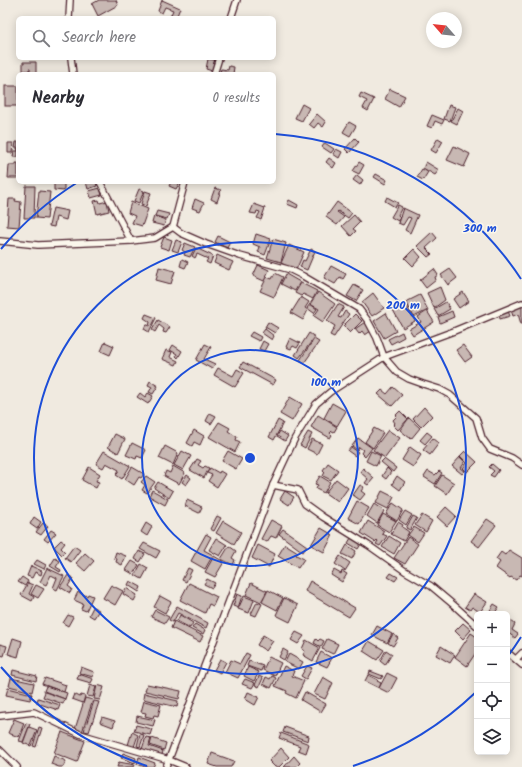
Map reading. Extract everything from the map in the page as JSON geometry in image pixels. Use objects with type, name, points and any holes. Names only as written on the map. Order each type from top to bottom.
[{"type":"street","points":[[69,16],[70,0]]},
{"type":"street","points":[[232,16],[237,0]]},
{"type":"street","points":[[71,60],[73,72]]},
{"type":"street","points":[[215,72],[218,60]]},
{"type":"street","points":[[101,184],[131,241]]},
{"type":"street","points":[[0,241],[38,245],[131,241],[155,238],[173,227],[184,184]]},
{"type":"street","points":[[173,227],[181,234],[206,244],[240,256],[290,270],[359,309],[368,321],[377,338],[384,357],[397,372],[409,379],[439,388],[450,395],[476,418],[482,438],[490,449],[512,458],[522,465]]},
{"type":"street","points":[[166,767],[273,485],[295,438],[316,404],[330,392],[384,357],[454,331],[522,303]]},
{"type":"street","points":[[273,485],[298,490],[305,504],[323,517],[368,544],[405,571],[431,586],[474,623]]},
{"type":"street","points":[[516,660],[522,652]]},
{"type":"street","points":[[510,655],[522,665]]},
{"type":"street","points":[[0,716],[34,712],[80,734],[169,760],[186,767]]},
{"type":"street","points":[[0,750],[17,767]]},
{"type":"building","points":[[99,0],[116,0],[118,5],[98,16],[92,4]]},
{"type":"building","points":[[162,0],[180,8],[177,16],[170,16],[173,10],[165,7],[162,13],[158,11]]},
{"type":"building","points":[[208,60],[215,60],[212,71],[206,69]]},
{"type":"building","points":[[23,62],[36,62],[36,72],[30,72],[30,69],[29,71],[23,71]]},
{"type":"building","points":[[229,66],[234,67],[233,72],[220,72],[221,69],[228,70]]},
{"type":"building","points":[[5,86],[16,86],[16,106],[5,106]]},
{"type":"building","points":[[390,89],[405,96],[399,107],[385,99]]},
{"type":"building","points":[[361,93],[374,99],[368,111],[363,108],[367,101],[359,97]]},
{"type":"building","points":[[302,104],[309,108],[302,121],[295,118]]},
{"type":"building","points":[[449,105],[455,107],[450,121],[444,119]]},
{"type":"building","points":[[458,108],[463,111],[457,124],[451,121]]},
{"type":"building","points":[[317,114],[326,122],[323,127],[318,123],[314,128],[309,124]]},
{"type":"building","points":[[432,115],[444,120],[442,124],[435,121],[432,128],[427,126]]},
{"type":"building","points":[[349,122],[356,126],[350,136],[343,132]]},
{"type":"building","points":[[355,138],[359,142],[349,153],[345,149]]},
{"type":"building","points":[[438,138],[443,141],[436,153],[431,150]]},
{"type":"building","points":[[8,143],[13,143],[12,153],[8,153]]},
{"type":"building","points":[[325,143],[334,149],[331,153],[322,147]]},
{"type":"building","points":[[454,146],[470,154],[464,167],[447,160]]},
{"type":"building","points":[[336,149],[342,152],[339,158],[333,154]]},
{"type":"building","points":[[14,151],[16,151],[16,157],[13,157]]},
{"type":"building","points":[[329,158],[336,163],[333,168],[326,162]]},
{"type":"building","points":[[359,162],[364,165],[359,174],[353,171]]},
{"type":"building","points":[[426,162],[439,170],[435,175],[423,168]]},
{"type":"building","points":[[9,165],[16,165],[16,178],[8,178]]},
{"type":"building","points":[[422,169],[428,172],[423,180],[417,177]]},
{"type":"building","points":[[376,174],[387,180],[385,184],[374,177]]},
{"type":"building","points":[[357,175],[363,180],[360,185],[353,180]]},
{"type":"building","points":[[54,184],[64,184],[64,191],[54,190]]},
{"type":"building","points":[[87,184],[96,184],[97,186],[88,189]]},
{"type":"building","points":[[170,184],[179,184],[176,189],[169,186]]},
{"type":"building","points":[[26,186],[35,186],[34,218],[24,218]]},
{"type":"building","points":[[100,188],[102,195],[91,198],[89,191]]},
{"type":"building","points":[[215,188],[221,190],[217,202],[211,199]]},
{"type":"building","points":[[139,189],[144,191],[139,203],[134,201]]},
{"type":"building","points":[[39,191],[50,192],[47,219],[36,218]]},
{"type":"building","points":[[145,191],[151,193],[146,206],[141,204]]},
{"type":"building","points":[[387,197],[398,203],[395,207],[385,201]]},
{"type":"building","points":[[9,199],[16,199],[15,201],[21,202],[19,227],[7,226]]},
{"type":"building","points":[[195,199],[204,203],[200,211],[192,208]]},
{"type":"building","points":[[99,200],[100,203],[107,201],[109,211],[97,214],[94,201]]},
{"type":"building","points":[[289,200],[298,205],[297,208],[287,204]]},
{"type":"building","points":[[131,202],[148,209],[142,226],[132,223],[135,216],[128,213]]},
{"type":"building","points":[[337,202],[352,213],[348,218],[338,211],[337,212],[344,217],[337,225],[326,217]]},
{"type":"building","points":[[254,204],[265,208],[261,220],[257,218],[260,212],[257,211],[256,214],[250,213]]},
{"type":"building","points":[[398,205],[402,207],[398,215],[400,217],[398,221],[391,217]]},
{"type":"building","points":[[53,208],[68,211],[66,220],[56,217],[54,227],[49,226]]},
{"type":"building","points":[[403,208],[418,215],[410,233],[405,230],[411,218],[408,217],[403,225],[398,223]]},
{"type":"building","points":[[157,211],[169,214],[167,219],[155,216]]},
{"type":"building","points":[[354,215],[360,222],[353,229],[356,231],[351,236],[342,226]]},
{"type":"building","points":[[154,216],[166,220],[164,226],[152,223]]},
{"type":"building","points":[[432,232],[437,238],[426,248],[432,254],[428,257],[417,246]]},
{"type":"building","points":[[256,234],[271,239],[265,255],[258,252],[260,247],[253,244]]},
{"type":"building","points":[[218,236],[230,242],[227,248],[215,242]]},
{"type":"building","points":[[164,237],[172,240],[169,250],[160,247]]},
{"type":"building","points":[[273,239],[286,243],[281,262],[267,258]]},
{"type":"building","points":[[176,240],[182,242],[178,252],[172,250]]},
{"type":"building","points":[[185,243],[195,247],[190,257],[184,255],[185,252],[182,250]]},
{"type":"building","points":[[289,245],[304,252],[296,270],[281,263]]},
{"type":"building","points":[[196,248],[213,256],[210,264],[206,262],[208,259],[197,254],[195,258],[192,256]]},
{"type":"building","points":[[311,249],[315,251],[307,270],[300,267]]},
{"type":"building","points":[[414,249],[421,257],[413,266],[405,258]]},
{"type":"building","points":[[217,255],[233,262],[229,270],[214,263]]},
{"type":"building","points":[[182,259],[188,262],[185,268],[180,266]]},
{"type":"building","points":[[258,265],[269,270],[264,281],[253,276]]},
{"type":"building","points":[[331,266],[346,274],[343,279],[340,277],[335,284],[324,278]]},
{"type":"building","points":[[159,267],[175,271],[171,284],[156,280]]},
{"type":"building","points":[[434,269],[438,275],[435,277],[436,280],[426,288],[420,280]]},
{"type":"building","points":[[450,269],[457,278],[448,285],[441,275]]},
{"type":"building","points":[[275,273],[283,277],[274,297],[260,291],[267,277],[272,279]]},
{"type":"building","points":[[286,274],[300,282],[295,291],[281,284]]},
{"type":"building","points":[[301,283],[317,291],[313,299],[303,294],[301,296],[295,293]]},
{"type":"building","points":[[354,285],[363,290],[356,301],[347,296]]},
{"type":"building","points":[[440,287],[445,300],[434,308],[427,293]]},
{"type":"building","points":[[318,292],[335,304],[323,322],[314,316],[319,309],[310,304]]},
{"type":"building","points":[[463,292],[469,301],[459,308],[453,299]]},
{"type":"building","points":[[373,293],[384,308],[372,316],[362,302]]},
{"type":"building","points":[[420,295],[428,310],[414,317],[406,302]]},
{"type":"building","points":[[301,297],[309,302],[305,308],[308,310],[303,320],[291,313]]},
{"type":"building","points":[[446,302],[450,309],[438,316],[434,309]]},
{"type":"building","points":[[405,303],[415,321],[403,328],[393,310]]},
{"type":"building","points":[[310,304],[317,309],[314,313],[307,308]]},
{"type":"building","points":[[338,304],[344,307],[338,317],[341,318],[345,311],[349,314],[334,337],[330,335],[335,326],[327,321]]},
{"type":"building","points":[[522,306],[521,324],[518,314],[513,316],[511,310]]},
{"type":"building","points":[[427,311],[434,322],[413,335],[409,329],[421,322],[418,317]]},
{"type":"building","points":[[452,311],[454,317],[440,323],[438,317]]},
{"type":"building","points":[[508,311],[510,316],[500,319],[499,314]]},
{"type":"building","points":[[386,313],[396,331],[384,338],[374,321]]},
{"type":"building","points":[[146,314],[156,318],[149,332],[144,329],[146,324],[149,326],[150,322],[144,318]]},
{"type":"building","points":[[355,314],[362,321],[350,333],[343,326]]},
{"type":"building","points":[[158,320],[170,327],[166,333],[163,332],[164,329],[159,325],[155,332],[152,330]]},
{"type":"building","points":[[268,322],[278,328],[275,333],[265,327]]},
{"type":"building","points":[[365,322],[371,331],[365,335],[362,331],[359,334],[355,329]]},
{"type":"building","points":[[265,329],[274,336],[272,340],[262,333]]},
{"type":"building","points":[[252,332],[261,337],[259,341],[249,336]]},
{"type":"building","points":[[402,332],[404,337],[391,344],[388,339]]},
{"type":"building","points":[[309,333],[315,337],[299,358],[295,355]]},
{"type":"building","points":[[290,338],[300,343],[297,348],[293,346],[291,349],[286,347]]},
{"type":"building","points":[[314,339],[319,342],[304,363],[300,360]]},
{"type":"building","points":[[263,341],[268,344],[264,351],[259,349]]},
{"type":"building","points":[[105,342],[114,346],[110,355],[101,351]]},
{"type":"building","points":[[205,344],[211,347],[204,359],[215,364],[212,369],[196,360]]},
{"type":"building","points":[[173,345],[182,351],[178,358],[176,356],[177,354],[170,350]]},
{"type":"building","points":[[463,345],[472,357],[465,362],[456,350]]},
{"type":"building","points":[[166,350],[172,352],[170,357],[178,361],[176,365],[162,359]]},
{"type":"building","points":[[243,362],[276,380],[273,385],[240,367]]},
{"type":"building","points":[[218,368],[233,376],[237,369],[244,373],[235,387],[214,375]]},
{"type":"building","points":[[150,381],[158,386],[153,394],[149,392],[152,387],[148,385]]},
{"type":"building","points":[[393,387],[402,395],[392,406],[378,394],[382,390],[387,394]]},
{"type":"building","points":[[140,393],[145,397],[148,393],[153,396],[148,404],[137,397]]},
{"type":"building","points":[[290,397],[302,404],[292,421],[280,414]]},
{"type":"building","points":[[332,403],[346,411],[337,426],[324,418]]},
{"type":"building","points":[[424,407],[432,416],[421,427],[413,419]]},
{"type":"building","points":[[400,411],[408,419],[398,430],[393,425],[395,423],[393,420]]},
{"type":"building","points":[[210,413],[216,416],[211,424],[206,421]]},
{"type":"building","points":[[318,415],[337,427],[334,432],[332,431],[330,433],[332,435],[330,438],[311,427]]},
{"type":"building","points":[[409,418],[420,428],[411,439],[400,430]]},
{"type":"building","points":[[278,420],[283,423],[274,440],[269,437]]},
{"type":"building","points":[[219,422],[230,428],[228,431],[237,437],[236,440],[240,442],[235,452],[209,437]]},
{"type":"building","points":[[374,428],[383,433],[373,448],[365,442]]},
{"type":"building","points":[[194,430],[204,436],[200,445],[194,442],[192,446],[187,443]]},
{"type":"building","points":[[388,430],[400,438],[385,458],[373,450]]},
{"type":"building","points":[[280,431],[288,436],[285,441],[277,436]]},
{"type":"building","points":[[308,432],[312,434],[305,448],[300,445]]},
{"type":"building","points":[[427,432],[432,436],[425,444],[420,440]]},
{"type":"building","points":[[115,434],[125,439],[118,453],[108,447]]},
{"type":"building","points":[[358,438],[372,448],[365,457],[361,453],[363,450],[359,447],[357,450],[352,446]]},
{"type":"building","points":[[433,438],[439,443],[430,455],[423,450]]},
{"type":"building","points":[[312,439],[322,444],[317,454],[307,449]]},
{"type":"building","points":[[132,443],[146,450],[142,458],[137,456],[136,459],[126,455]]},
{"type":"building","points":[[165,446],[178,453],[173,465],[159,458]]},
{"type":"building","points":[[351,447],[358,452],[355,456],[348,451]]},
{"type":"building","points":[[410,447],[421,455],[413,467],[402,460]]},
{"type":"building","points":[[104,451],[130,466],[122,479],[116,475],[119,470],[106,463],[103,468],[96,464]]},
{"type":"building","points":[[182,451],[191,456],[183,470],[174,465]]},
{"type":"building","points":[[228,451],[242,459],[236,469],[222,461]]},
{"type":"building","points":[[371,451],[381,456],[376,466],[366,461]]},
{"type":"building","points":[[465,451],[477,462],[467,472],[463,468],[467,463],[460,456]]},
{"type":"building","points":[[460,457],[465,462],[461,468],[465,471],[462,474],[452,466]]},
{"type":"building","points":[[197,459],[201,461],[198,465],[203,468],[205,466],[209,468],[204,478],[190,470]]},
{"type":"building","points":[[384,459],[396,468],[393,472],[381,462]]},
{"type":"building","points":[[328,463],[338,470],[331,480],[323,476],[325,472],[323,470]]},
{"type":"building","points":[[492,464],[499,470],[494,477],[490,475],[494,471],[489,467]]},
{"type":"building","points":[[173,466],[185,473],[179,484],[164,476],[166,471],[170,473]]},
{"type":"building","points":[[89,467],[100,474],[96,481],[99,482],[96,488],[82,480]]},
{"type":"building","points":[[132,467],[144,474],[141,478],[139,477],[134,485],[125,479]]},
{"type":"building","points":[[210,468],[219,473],[220,471],[225,474],[217,487],[208,481],[212,475],[207,473]]},
{"type":"building","points":[[363,468],[374,478],[368,485],[365,483],[368,479],[360,472]]},
{"type":"building","points":[[387,468],[391,472],[386,479],[382,476]]},
{"type":"building","points":[[428,471],[435,475],[439,471],[442,473],[435,484],[424,477]]},
{"type":"building","points":[[187,475],[191,478],[186,485],[182,482]]},
{"type":"building","points":[[442,475],[454,483],[447,494],[435,486]]},
{"type":"building","points":[[146,476],[155,482],[147,493],[142,490],[145,485],[141,482]]},
{"type":"building","points":[[320,476],[330,482],[324,493],[316,489],[318,485],[315,484]]},
{"type":"building","points":[[397,476],[405,482],[400,490],[392,484]]},
{"type":"building","points":[[336,479],[348,488],[338,502],[325,493]]},
{"type":"building","points":[[158,482],[173,491],[169,498],[154,488]]},
{"type":"building","points":[[360,485],[364,487],[361,491],[365,494],[360,500],[353,495]]},
{"type":"building","points":[[152,490],[168,499],[165,505],[149,496]]},
{"type":"building","points":[[285,491],[294,497],[289,505],[280,499]]},
{"type":"building","points":[[382,491],[394,497],[388,509],[376,503]]},
{"type":"building","points":[[187,500],[202,507],[199,513],[185,506]]},
{"type":"building","points":[[357,501],[369,508],[359,524],[348,518]]},
{"type":"building","points":[[393,503],[403,510],[397,521],[386,514]]},
{"type":"building","points":[[374,504],[384,511],[377,523],[367,516]]},
{"type":"building","points":[[446,507],[456,516],[447,526],[437,517]]},
{"type":"building","points":[[405,511],[412,515],[406,525],[399,520]]},
{"type":"building","points":[[383,514],[396,521],[389,532],[377,525]]},
{"type":"building","points":[[422,515],[432,521],[426,532],[415,525]]},
{"type":"building","points":[[217,516],[221,518],[214,531],[210,529]]},
{"type":"building","points":[[413,516],[417,518],[410,530],[406,528]]},
{"type":"building","points":[[34,517],[41,522],[37,529],[30,524]]},
{"type":"building","points":[[487,519],[496,525],[479,547],[471,541]]},
{"type":"building","points":[[271,520],[282,526],[276,538],[271,536],[267,542],[261,539]]},
{"type":"building","points":[[223,521],[241,532],[234,544],[216,533]]},
{"type":"building","points":[[368,521],[384,531],[382,534],[387,536],[380,546],[376,544],[378,541],[377,540],[375,542],[361,533]]},
{"type":"building","points":[[398,522],[409,532],[404,541],[391,534]]},
{"type":"building","points":[[43,523],[48,526],[41,535],[36,532]]},
{"type":"building","points":[[146,523],[152,527],[147,536],[141,532]]},
{"type":"building","points":[[414,527],[424,533],[418,542],[408,535]]},
{"type":"building","points":[[321,528],[333,535],[324,552],[311,545]]},
{"type":"building","points":[[283,529],[307,546],[303,552],[279,534]]},
{"type":"building","points":[[51,530],[56,533],[48,542],[44,539]]},
{"type":"building","points":[[206,534],[211,537],[204,550],[213,555],[205,569],[191,561]]},
{"type":"building","points":[[389,536],[400,543],[394,554],[382,547]]},
{"type":"building","points":[[408,537],[418,544],[405,564],[394,558]]},
{"type":"building","points":[[216,538],[227,545],[220,556],[209,550]]},
{"type":"building","points":[[351,538],[361,544],[358,549],[348,543]]},
{"type":"building","points":[[61,540],[65,543],[61,548],[65,552],[62,555],[54,547]]},
{"type":"building","points":[[144,543],[160,551],[156,558],[140,549]]},
{"type":"building","points":[[285,544],[298,552],[296,555],[304,559],[298,568],[278,556]]},
{"type":"building","points":[[258,545],[275,554],[269,567],[252,558]]},
{"type":"building","points":[[347,545],[356,551],[352,559],[342,554]]},
{"type":"building","points":[[74,546],[80,550],[71,562],[65,558]]},
{"type":"building","points":[[229,546],[236,551],[232,558],[235,560],[233,565],[221,559]]},
{"type":"building","points":[[509,550],[522,558],[522,576],[520,575],[516,580],[511,577],[510,578],[496,568],[500,562],[496,559],[501,552],[505,555]]},
{"type":"building","points":[[139,551],[145,554],[140,562],[135,559]]},
{"type":"building","points":[[116,552],[126,556],[122,565],[116,562],[117,559],[114,558]]},
{"type":"building","points":[[85,553],[94,561],[85,571],[76,563]]},
{"type":"building","points":[[214,556],[224,562],[215,577],[205,572]]},
{"type":"building","points":[[340,556],[350,563],[345,571],[335,564]]},
{"type":"building","points":[[55,558],[60,561],[56,567],[61,570],[60,572],[50,566]]},
{"type":"building","points":[[37,560],[46,565],[44,569],[34,564]]},
{"type":"building","points":[[132,561],[139,565],[133,574],[126,570]]},
{"type":"building","points":[[141,564],[148,568],[142,579],[135,575]]},
{"type":"building","points":[[31,566],[42,571],[41,575],[35,572],[32,578],[27,576]]},
{"type":"building","points":[[47,568],[64,576],[57,590],[53,588],[57,578],[51,575],[46,585],[40,582]]},
{"type":"building","points":[[188,568],[192,570],[186,582],[182,580]]},
{"type":"building","points":[[334,570],[341,574],[342,571],[347,574],[342,582],[331,575]]},
{"type":"building","points":[[391,573],[398,577],[395,581],[388,577]]},
{"type":"building","points":[[68,575],[73,578],[68,586],[72,589],[70,593],[60,587]]},
{"type":"building","points":[[22,577],[28,581],[25,586],[18,582]]},
{"type":"building","points":[[207,579],[215,583],[212,588],[204,584]]},
{"type":"building","points":[[130,581],[141,587],[139,592],[128,585]]},
{"type":"building","points":[[310,581],[355,608],[349,617],[305,591]]},
{"type":"building","points":[[28,583],[33,585],[29,594],[34,597],[32,601],[21,595]]},
{"type":"building","points":[[189,583],[217,597],[213,606],[209,604],[205,613],[180,600]]},
{"type":"building","points":[[251,583],[267,591],[261,602],[246,595]]},
{"type":"building","points":[[36,585],[44,589],[38,598],[31,594]]},
{"type":"building","points":[[111,585],[123,591],[115,605],[103,598]]},
{"type":"building","points":[[126,588],[137,595],[134,601],[123,594]]},
{"type":"building","points":[[268,590],[283,598],[277,610],[262,602]]},
{"type":"building","points":[[78,592],[87,596],[88,594],[93,596],[86,611],[81,609],[83,604],[74,600]]},
{"type":"building","points":[[237,594],[242,596],[238,608],[233,606]]},
{"type":"building","points":[[474,594],[487,602],[481,611],[472,607],[470,610],[465,607]]},
{"type":"building","points":[[160,596],[171,602],[165,613],[154,607]]},
{"type":"building","points":[[244,596],[254,600],[249,613],[238,609]]},
{"type":"building","points":[[284,598],[298,605],[290,622],[276,615]]},
{"type":"building","points":[[257,602],[262,604],[256,616],[251,614]]},
{"type":"building","points":[[494,604],[499,607],[496,611],[490,611]]},
{"type":"building","points":[[177,606],[208,623],[206,628],[178,613],[173,622],[169,620]]},
{"type":"building","points":[[93,607],[99,610],[94,618],[89,615]]},
{"type":"building","points":[[155,610],[169,617],[165,623],[151,617]]},
{"type":"building","points":[[68,615],[73,617],[68,626],[63,623]]},
{"type":"building","points":[[180,615],[193,623],[190,628],[177,621]]},
{"type":"building","points":[[510,620],[515,624],[512,630],[518,634],[515,638],[510,634]]},
{"type":"building","points":[[174,621],[203,636],[200,642],[171,628]]},
{"type":"building","points":[[463,623],[471,630],[463,639],[455,631]]},
{"type":"building","points":[[195,624],[205,630],[203,634],[192,628]]},
{"type":"building","points":[[377,626],[392,634],[387,643],[372,635]]},
{"type":"building","points":[[296,632],[304,636],[298,644],[291,640]]},
{"type":"building","points":[[471,633],[474,635],[474,656],[467,666],[455,657]]},
{"type":"building","points":[[393,634],[398,638],[393,646],[388,643]]},
{"type":"building","points":[[263,635],[273,641],[266,651],[257,645]]},
{"type":"building","points":[[13,638],[22,641],[18,657],[8,654]]},
{"type":"building","points":[[316,639],[318,641],[320,639],[324,641],[321,647],[314,643]]},
{"type":"building","points":[[327,639],[338,644],[333,654],[322,649]]},
{"type":"building","points":[[306,640],[320,648],[313,661],[303,655],[305,651],[302,649]]},
{"type":"building","points":[[369,641],[384,650],[377,660],[363,651]]},
{"type":"building","points":[[0,644],[7,646],[4,656],[0,655]]},
{"type":"building","points":[[441,646],[455,655],[450,663],[436,655]]},
{"type":"building","points":[[283,649],[288,652],[284,660],[279,657]]},
{"type":"building","points":[[386,650],[392,654],[385,665],[380,661]]},
{"type":"building","points":[[321,652],[332,658],[327,667],[316,662]]},
{"type":"building","points":[[246,653],[250,655],[238,678],[225,672],[231,660],[240,664]]},
{"type":"building","points":[[289,654],[303,662],[299,669],[285,662]]},
{"type":"building","points":[[269,657],[281,663],[275,676],[263,670]]},
{"type":"building","points":[[220,659],[226,662],[220,673],[214,670]]},
{"type":"building","points":[[249,661],[263,666],[261,671],[247,666]]},
{"type":"building","points":[[284,666],[294,671],[292,676],[304,681],[296,698],[286,693],[287,691],[275,686]]},
{"type":"building","points":[[307,666],[312,668],[306,679],[301,676]]},
{"type":"building","points":[[81,667],[94,672],[93,677],[79,673]]},
{"type":"building","points":[[248,667],[259,672],[254,681],[244,676]]},
{"type":"building","points":[[13,670],[37,676],[36,681],[12,675]]},
{"type":"building","points":[[370,671],[383,676],[381,679],[369,674]]},
{"type":"building","points":[[387,673],[397,678],[389,693],[379,688]]},
{"type":"building","points":[[79,674],[93,679],[91,683],[77,679]]},
{"type":"building","points":[[368,675],[381,683],[379,688],[365,681]]},
{"type":"building","points":[[259,676],[263,678],[259,687],[255,685]]},
{"type":"building","points":[[272,676],[276,678],[271,688],[263,684],[266,677],[270,679]]},
{"type":"building","points":[[323,677],[333,683],[325,699],[314,694]]},
{"type":"building","points":[[11,678],[34,683],[32,692],[9,686]]},
{"type":"building","points":[[45,678],[66,685],[64,692],[42,684]]},
{"type":"building","points":[[245,679],[255,683],[252,688],[242,684]]},
{"type":"building","points":[[147,684],[181,691],[179,699],[145,691]]},
{"type":"building","points":[[90,685],[96,687],[93,697],[87,696]]},
{"type":"building","points":[[97,685],[104,687],[100,700],[94,699]]},
{"type":"building","points":[[46,686],[67,693],[65,699],[44,691]]},
{"type":"building","points":[[8,688],[32,694],[30,700],[6,695]]},
{"type":"building","points":[[45,692],[65,699],[63,704],[43,697]]},
{"type":"building","points":[[248,692],[259,697],[255,705],[245,699]]},
{"type":"building","points":[[305,692],[326,704],[321,712],[301,700]]},
{"type":"building","points":[[144,693],[178,701],[177,707],[143,699]]},
{"type":"building","points":[[74,694],[80,697],[81,695],[85,696],[83,703],[72,699]]},
{"type":"building","points":[[38,698],[60,705],[58,710],[37,703]]},
{"type":"building","points":[[85,698],[93,700],[82,732],[75,729]]},
{"type":"building","points":[[94,701],[99,702],[89,732],[84,731]]},
{"type":"building","points":[[144,701],[161,705],[158,716],[154,715],[153,718],[145,716],[146,713],[141,712]]},
{"type":"building","points":[[137,716],[155,720],[153,726],[136,722]]},
{"type":"building","points":[[102,717],[115,721],[113,727],[100,722]]},
{"type":"building","points":[[14,719],[24,723],[19,737],[8,733]]},
{"type":"building","points":[[26,723],[30,724],[23,742],[19,741]]},
{"type":"building","points":[[136,725],[152,729],[150,735],[134,731]]},
{"type":"building","points":[[29,727],[37,730],[31,746],[23,743]]},
{"type":"building","points":[[39,727],[42,728],[36,747],[33,746]]},
{"type":"building","points":[[285,727],[309,736],[308,741],[283,732]]},
{"type":"building","points":[[62,732],[85,741],[77,762],[54,753]]},
{"type":"building","points":[[132,732],[138,735],[134,747],[128,745]]},
{"type":"building","points":[[281,733],[309,744],[306,753],[298,750],[300,746],[279,738]]},
{"type":"building","points":[[140,734],[144,735],[140,747],[137,746]]},
{"type":"building","points":[[146,737],[151,738],[149,746],[163,751],[162,755],[142,749]]},
{"type":"building","points":[[152,738],[166,743],[164,750],[150,745]]},
{"type":"building","points":[[281,748],[289,757],[279,767],[275,767],[269,761]]},
{"type":"building","points":[[123,753],[136,758],[135,763],[121,758]]},
{"type":"building","points":[[212,753],[234,761],[231,767],[217,767],[208,764]]},
{"type":"building","points":[[54,756],[66,761],[63,767],[51,764]]},
{"type":"building","points":[[294,756],[300,763],[296,767],[284,767]]},
{"type":"building","points":[[139,757],[155,763],[153,767],[145,767],[137,764]]},
{"type":"building","points":[[119,762],[135,765],[134,767],[117,767]]}]
